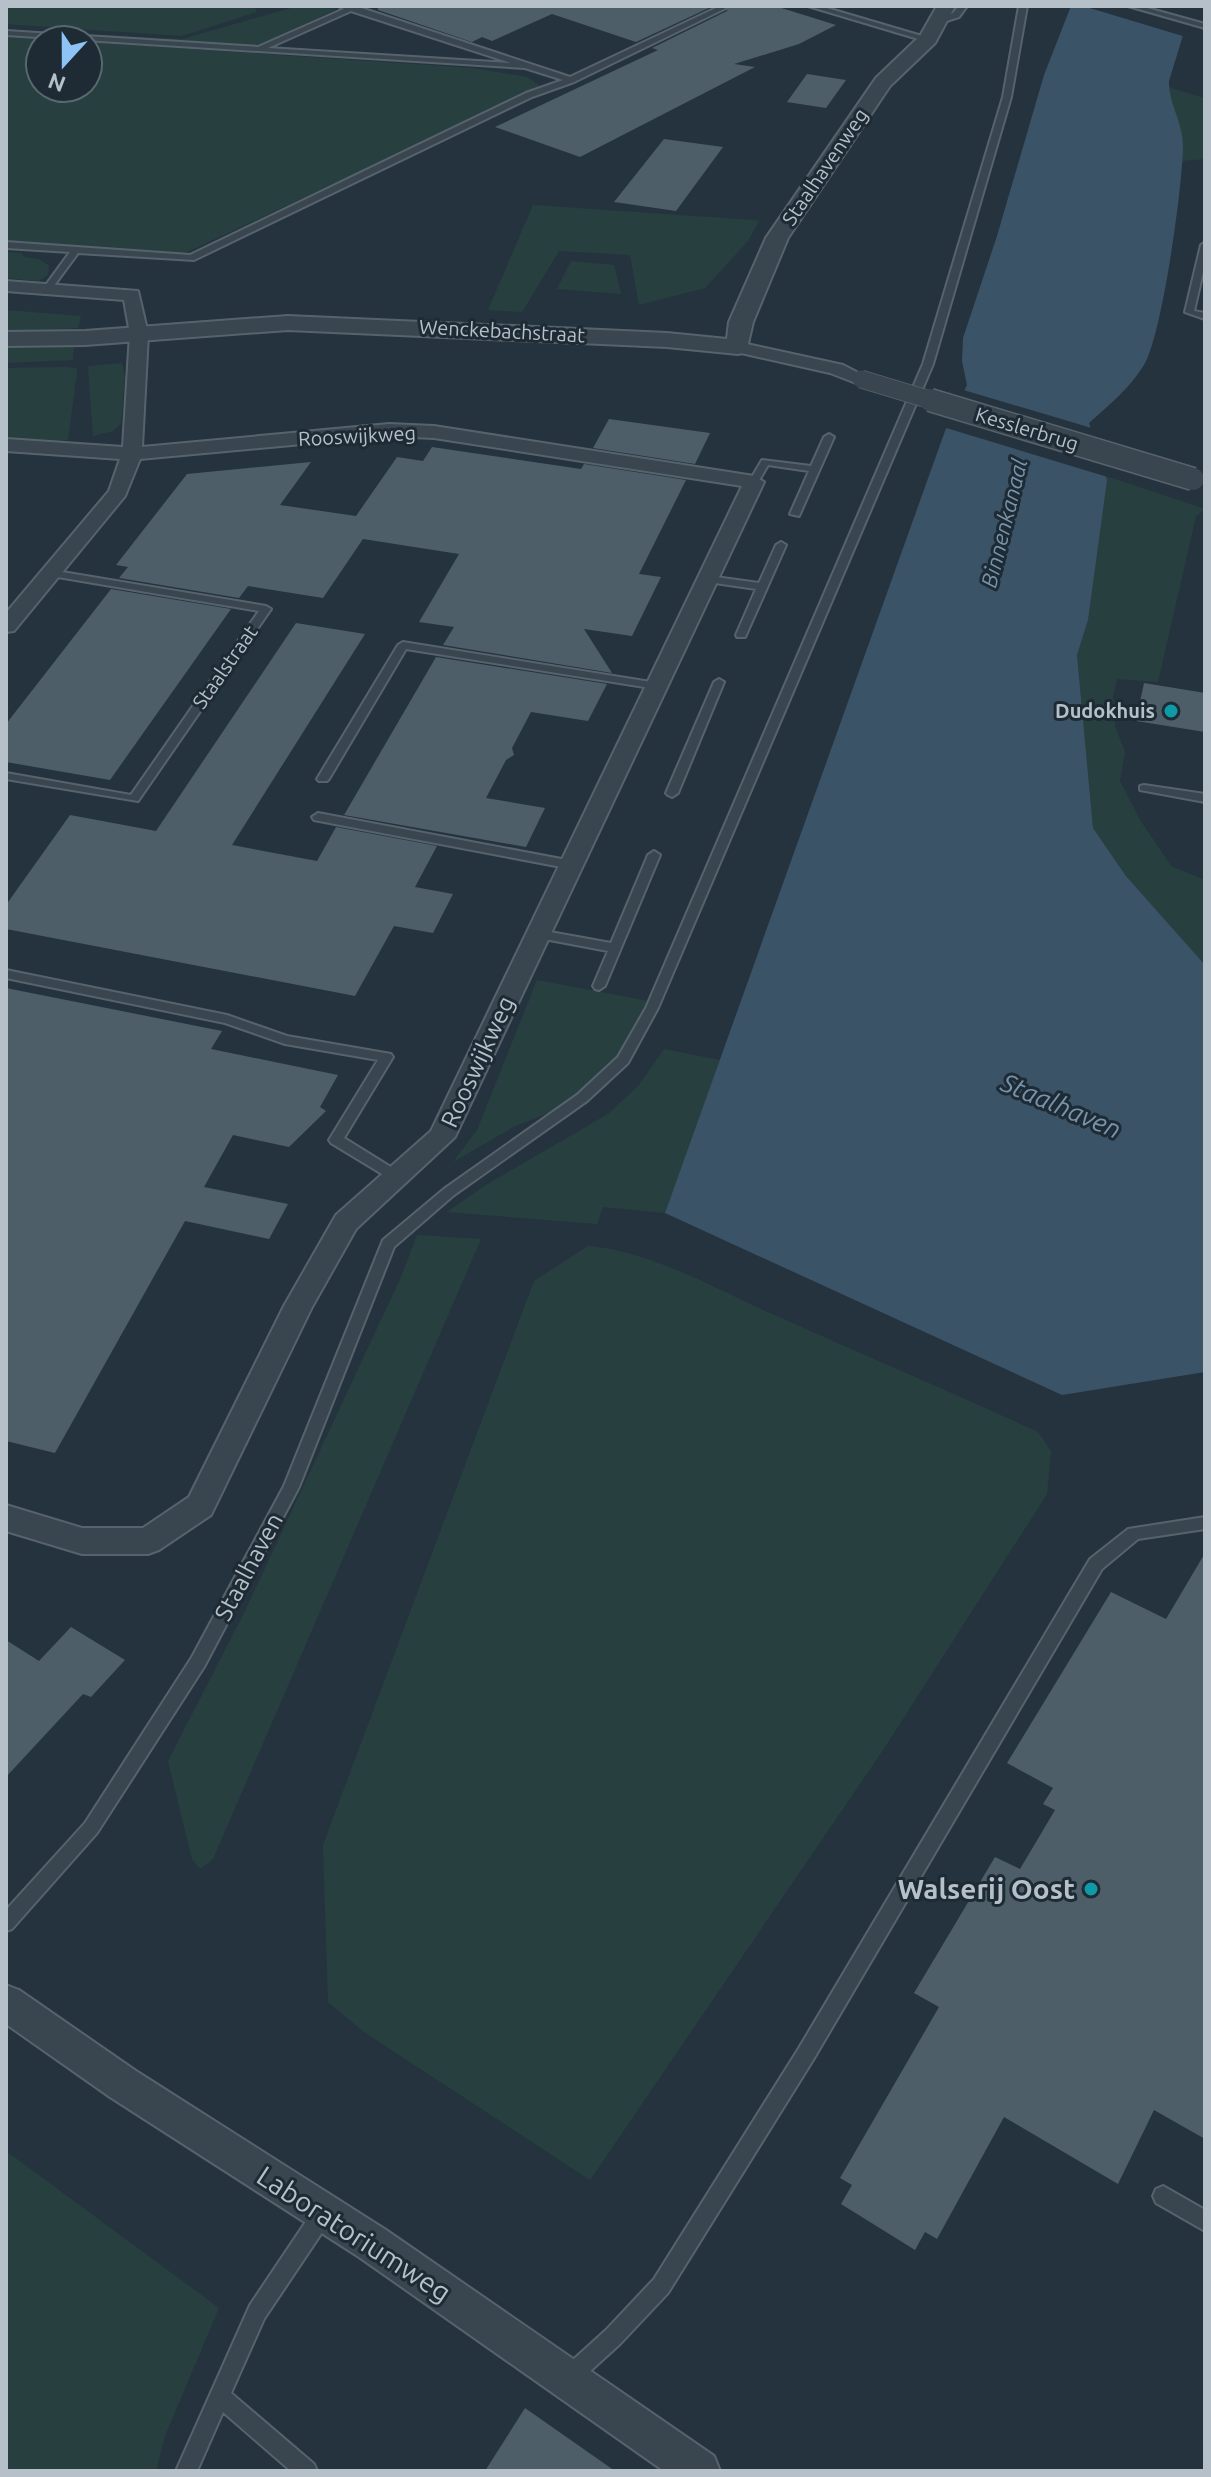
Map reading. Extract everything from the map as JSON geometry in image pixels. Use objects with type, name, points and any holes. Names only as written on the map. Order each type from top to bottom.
[{"type":"street","name":"Staalhavenweg","points":[[738,347],[741,322],[777,238],[883,82],[937,22]]},
{"type":"street","points":[[6,286],[132,295],[139,334],[132,454],[118,492],[6,626]]},
{"type":"street","name":"Wenckebachstraat","points":[[6,339],[139,334],[288,323],[384,325],[667,340],[738,347],[836,369],[861,379]]},
{"type":"street","name":"Kesslerbrug","points":[[861,379],[1199,481]]},
{"type":"street","name":"Rooswijkweg","points":[[6,445],[132,454],[404,431],[434,432],[754,482],[442,1137],[346,1222],[298,1306],[200,1506],[148,1541],[82,1541],[6,1518]]},
{"type":"street","name":"Laboratoriumweg","points":[[6,2002],[52,2037],[186,2127],[324,2211],[699,2471]]},
{"type":"lane","points":[[812,6],[937,22],[956,15],[963,6]]},
{"type":"lane","name":"Staalhaven","points":[[6,1923],[91,1828],[198,1662],[291,1487],[388,1244],[449,1192],[582,1098],[623,1060],[652,1008],[928,364],[1007,97],[1023,6]]},
{"type":"lane","points":[[1132,6],[1205,26]]},
{"type":"lane","points":[[1153,6],[1205,20]]},
{"type":"lane","points":[[260,49],[349,7],[571,80]]},
{"type":"lane","points":[[6,245],[191,258],[529,95],[571,80],[722,7]]},
{"type":"lane","points":[[6,33],[522,66]]},
{"type":"lane","points":[[1205,245],[1189,312],[1205,316]]},
{"type":"lane","points":[[47,289],[76,250]]},
{"type":"lane","points":[[795,514],[829,437]]},
{"type":"lane","points":[[754,482],[765,462],[815,469]]},
{"type":"lane","points":[[741,635],[781,545]]},
{"type":"lane","name":"Staalstraat","points":[[6,776],[134,799],[266,609],[50,573]]},
{"type":"lane","points":[[708,579],[762,587]]},
{"type":"lane","points":[[323,779],[403,645],[657,686]]},
{"type":"lane","points":[[672,793],[719,682]]},
{"type":"lane","points":[[1144,788],[1205,798]]},
{"type":"lane","points":[[318,817],[572,865]]},
{"type":"lane","points":[[599,986],[654,855]]},
{"type":"lane","points":[[539,934],[614,948]]},
{"type":"lane","points":[[6,974],[227,1019],[285,1040],[386,1057],[336,1140],[397,1177]]},
{"type":"lane","points":[[567,2379],[613,2337],[661,2286],[806,2054],[1096,1564],[1134,1533],[1205,1523]]},
{"type":"lane","points":[[1163,2196],[1205,2221]]},
{"type":"lane","points":[[186,2471],[257,2312],[324,2211]]},
{"type":"lane","points":[[219,2396],[307,2471]]},
{"type":"green space","points":[[6,6],[254,6],[257,12],[182,36],[104,31],[104,24],[6,24]]},
{"type":"green space","points":[[298,6],[337,9],[257,46],[104,35],[182,39]]},
{"type":"green space","points":[[6,36],[24,37],[24,104],[104,104],[104,43],[473,68],[527,77],[542,87],[187,252],[172,254],[6,242]]},
{"type":"green space","points":[[1168,87],[1205,98],[1205,159],[1182,161],[1183,144]]},
{"type":"green space","points":[[533,205],[759,221],[748,241],[705,288],[639,305],[630,255],[559,251],[522,312],[488,310]]},
{"type":"green space","points":[[6,252],[39,259],[49,266],[48,275],[39,281],[6,278]]},
{"type":"green space","points":[[571,261],[614,265],[621,294],[557,289]]},
{"type":"green space","points":[[6,310],[81,316],[78,328],[6,333]]},
{"type":"green space","points":[[6,346],[74,346],[73,360],[6,363]]},
{"type":"green space","points":[[122,363],[125,378],[121,423],[113,431],[93,436],[88,366]]},
{"type":"green space","points":[[6,368],[76,368],[77,372],[68,440],[41,443],[6,441]]},
{"type":"green space","points":[[1106,476],[1205,509],[1196,516],[1158,682],[1117,679],[1113,697],[1115,726],[1125,752],[1120,781],[1140,820],[1171,866],[1205,880],[1205,965],[1126,876],[1093,828],[1077,655],[1088,620]]},
{"type":"green space","points":[[537,980],[648,1001],[633,1037],[602,1080],[559,1109],[515,1126],[453,1162],[477,1130]]},
{"type":"green space","points":[[664,1049],[720,1060],[665,1213],[603,1207],[597,1224],[447,1212],[486,1185],[608,1114],[639,1085]]},
{"type":"green space","points":[[417,1235],[481,1239],[213,1859],[200,1869],[192,1859],[168,1761],[245,1611],[401,1277]]},
{"type":"green space","points":[[588,1246],[635,1255],[704,1282],[1038,1432],[1051,1451],[1047,1494],[883,1750],[590,2180],[364,2032],[328,2002],[323,1845],[534,1281]]},
{"type":"green space","points":[[6,2151],[219,2308],[165,2436],[156,2471],[6,2471]]},
{"type":"water","name":"Binnenkanaal","points":[[1071,6],[1192,6],[1169,81],[1183,146],[1175,224],[1158,324],[1144,365],[1119,396],[1089,423],[1107,480],[1088,620],[1077,655],[1093,828],[1126,876],[1205,965],[1205,1372],[1062,1395],[665,1213],[945,431],[967,385],[962,361],[963,338],[997,236],[1044,75]]},
{"type":"pier","points":[[1083,6],[1196,6],[1186,37]]},
{"type":"pier","points":[[960,389],[1095,429],[1111,478],[943,427]]},
{"type":"building","points":[[378,6],[711,7],[636,42],[552,14],[492,41],[482,37],[472,42],[378,10]]},
{"type":"building","points":[[728,6],[775,6],[836,25],[799,44],[734,64],[755,67],[580,157],[495,127],[658,50],[652,48],[727,11]]},
{"type":"building","points":[[807,74],[846,80],[826,108],[787,102]]},
{"type":"building","points":[[664,139],[723,147],[676,211],[614,202]]},
{"type":"building","points":[[609,419],[710,433],[695,464],[593,448]]},
{"type":"building","points":[[432,447],[581,469],[584,464],[686,480],[639,574],[661,577],[632,636],[584,629],[612,673],[443,645],[454,627],[419,622],[459,554],[363,539],[323,598],[248,586],[239,598],[119,578],[128,567],[116,565],[187,474],[311,462],[280,505],[356,516],[397,457],[423,461]]},
{"type":"building","points":[[111,589],[231,609],[110,780],[6,762],[6,724]]},
{"type":"building","points":[[296,623],[365,634],[232,845],[317,861],[336,827],[437,846],[415,887],[453,894],[433,933],[394,926],[355,996],[6,929],[6,905],[70,815],[156,831]]},
{"type":"building","points":[[436,657],[607,684],[588,721],[531,712],[512,748],[514,755],[506,760],[486,798],[545,808],[526,847],[344,815]]},
{"type":"building","name":"Dudokhuis","points":[[1144,683],[1205,693],[1205,732],[1136,721]]},
{"type":"building","points":[[6,988],[222,1031],[211,1049],[338,1075],[320,1107],[326,1111],[289,1147],[233,1135],[204,1187],[288,1204],[269,1239],[185,1221],[55,1453],[6,1441]]},
{"type":"building","name":"Walserij Oost","points":[[1205,1553],[1205,2139],[1154,2110],[1118,2184],[1004,2117],[937,2239],[925,2232],[915,2250],[841,2204],[852,2185],[840,2178],[939,2007],[914,1993],[995,1857],[1020,1869],[1055,1810],[1043,1804],[1053,1788],[1007,1763],[1111,1592],[1166,1619]]},
{"type":"building","points":[[71,1627],[125,1660],[91,1697],[83,1694],[6,1777],[6,1640],[39,1661]]},
{"type":"building","points":[[525,2408],[615,2471],[485,2471]]},
{"type":"place","name":"Dudokhuis","points":[[1171,711]]},
{"type":"place","name":"Walserij Oost","points":[[1091,1889]]}]
